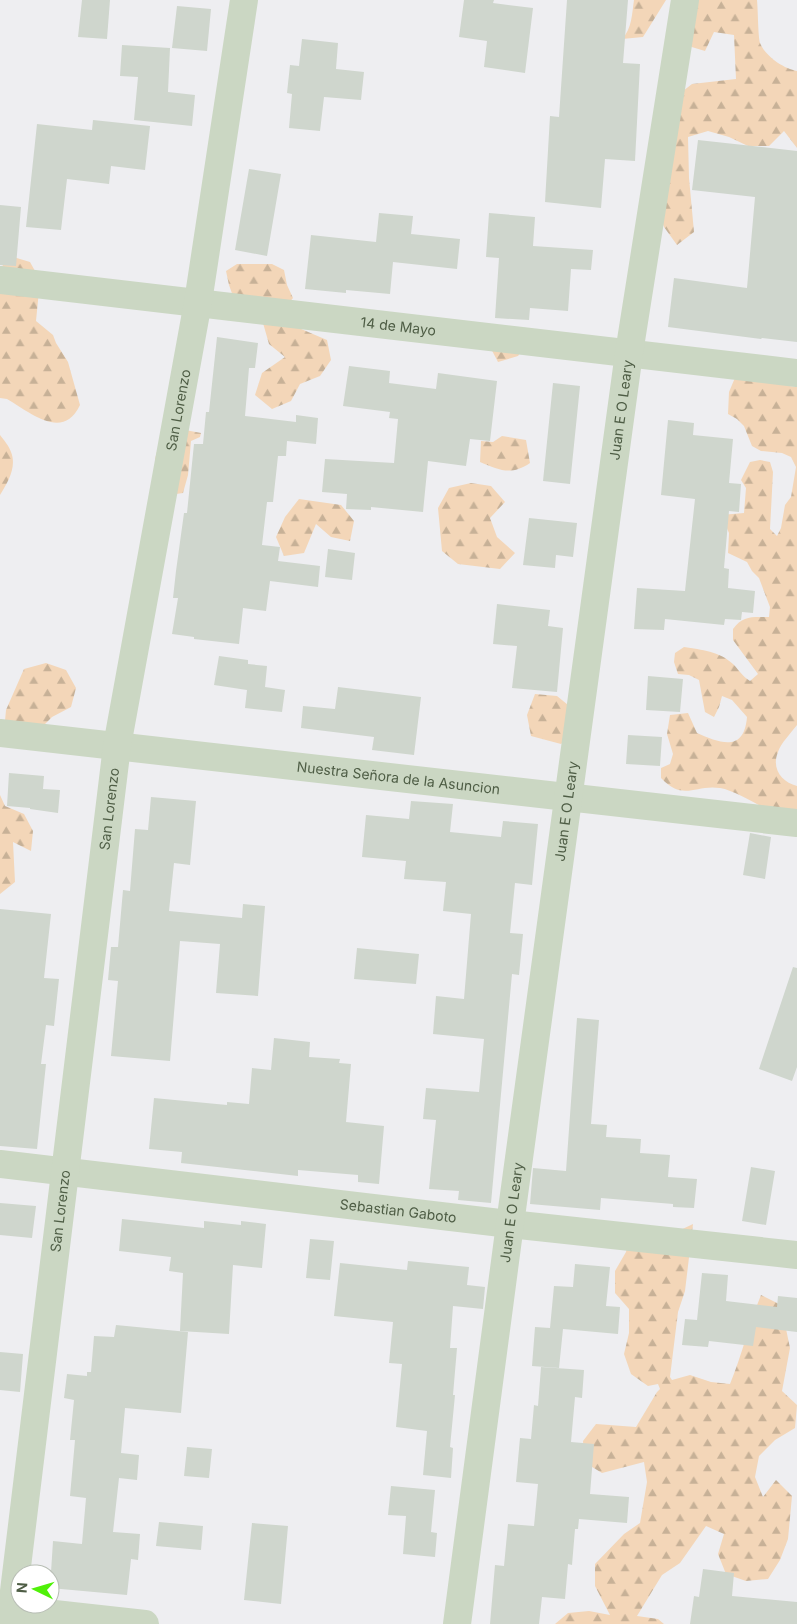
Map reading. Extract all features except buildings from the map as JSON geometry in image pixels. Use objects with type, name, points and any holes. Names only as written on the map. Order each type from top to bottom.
[{"type":"street","name":"San Lorenzo","points":[[7,1614],[65,1170],[117,746],[198,302],[244,0]]},
{"type":"street","name":"Juan E O Leary","points":[[457,1624],[629,353],[685,0]]},
{"type":"street","name":"14 de Mayo","points":[[0,280],[797,373]]},
{"type":"street","name":"Nuestra Señora de la Asuncion","points":[[0,733],[797,822]]},
{"type":"street","name":"Sebastian Gaboto","points":[[0,1164],[65,1170],[510,1224],[797,1255]]},
{"type":"street","points":[[7,1614],[145,1624]]},
{"type":"green space","points":[[634,0],[666,0],[643,37],[622,39],[630,26]]},
{"type":"green space","points":[[687,0],[757,0],[759,40],[762,48],[786,68],[797,71],[797,148],[784,131],[769,146],[748,146],[729,137],[708,131],[688,137],[689,178],[694,232],[677,245],[664,227],[656,206],[674,98],[692,84],[736,79],[734,35],[714,32],[705,51],[685,45]]},
{"type":"green space","points":[[10,256],[30,262],[40,280],[36,321],[53,335],[68,362],[80,405],[73,416],[65,421],[56,423],[46,421],[7,399],[0,398],[0,269]]},
{"type":"green space","points":[[237,264],[272,264],[284,270],[287,285],[293,298],[283,310],[234,299],[226,271]]},
{"type":"green space","points":[[263,323],[287,323],[327,340],[331,360],[320,376],[300,384],[291,401],[272,409],[255,395],[262,373],[285,357],[269,344]]},
{"type":"green space","points":[[531,339],[518,356],[498,362],[487,341]]},
{"type":"green space","points":[[737,373],[759,373],[789,386],[797,387],[797,725],[779,749],[776,764],[779,774],[797,786],[797,818],[770,810],[725,789],[711,787],[683,791],[669,785],[661,778],[661,768],[670,764],[673,754],[667,734],[670,715],[688,713],[697,733],[722,742],[736,741],[741,736],[747,717],[732,700],[722,696],[714,717],[705,712],[699,680],[689,675],[678,674],[674,662],[675,653],[684,647],[704,650],[722,656],[750,681],[758,674],[733,640],[733,629],[745,619],[769,617],[770,607],[759,578],[747,562],[728,553],[729,533],[721,515],[744,513],[746,488],[741,480],[750,462],[760,460],[770,462],[773,472],[770,529],[777,536],[781,528],[785,505],[791,497],[796,467],[791,457],[782,453],[761,451],[752,446],[744,426],[728,414],[729,392]]},
{"type":"green space","points":[[180,429],[201,433],[200,437],[191,441],[188,475],[183,493],[176,494],[159,481],[155,459],[161,437]]},
{"type":"green space","points":[[0,435],[10,450],[13,463],[9,480],[0,495]]},
{"type":"green space","points":[[502,436],[526,440],[530,463],[511,471],[480,462],[481,441],[493,442]]},
{"type":"green space","points":[[471,483],[491,486],[505,502],[490,518],[497,537],[515,553],[500,569],[458,564],[442,551],[438,508],[449,488]]},
{"type":"green space","points":[[299,499],[341,505],[354,521],[350,541],[331,537],[316,524],[304,553],[284,556],[276,537],[285,517]]},
{"type":"green space","points":[[46,663],[66,670],[76,688],[71,707],[52,717],[38,731],[4,732],[6,710],[24,669]]},
{"type":"green space","points":[[535,694],[557,696],[573,709],[575,730],[561,744],[531,736],[527,715]]},
{"type":"green space","points":[[0,795],[5,806],[24,814],[33,831],[31,851],[13,842],[15,882],[0,894]]},
{"type":"green space","points":[[693,1224],[685,1291],[678,1312],[670,1377],[672,1380],[690,1375],[711,1382],[730,1384],[761,1295],[781,1305],[790,1348],[782,1391],[797,1405],[795,1428],[775,1440],[759,1456],[755,1477],[763,1497],[776,1480],[792,1496],[788,1539],[780,1560],[768,1579],[746,1581],[726,1574],[718,1554],[724,1534],[706,1526],[680,1563],[662,1575],[637,1616],[658,1619],[664,1624],[555,1624],[568,1613],[589,1611],[610,1615],[595,1586],[595,1564],[624,1534],[640,1523],[647,1482],[644,1462],[602,1473],[584,1462],[583,1441],[596,1424],[636,1427],[660,1389],[658,1384],[648,1386],[631,1374],[624,1354],[629,1333],[629,1309],[615,1293],[615,1271],[626,1252],[631,1231],[672,1234]]}]
